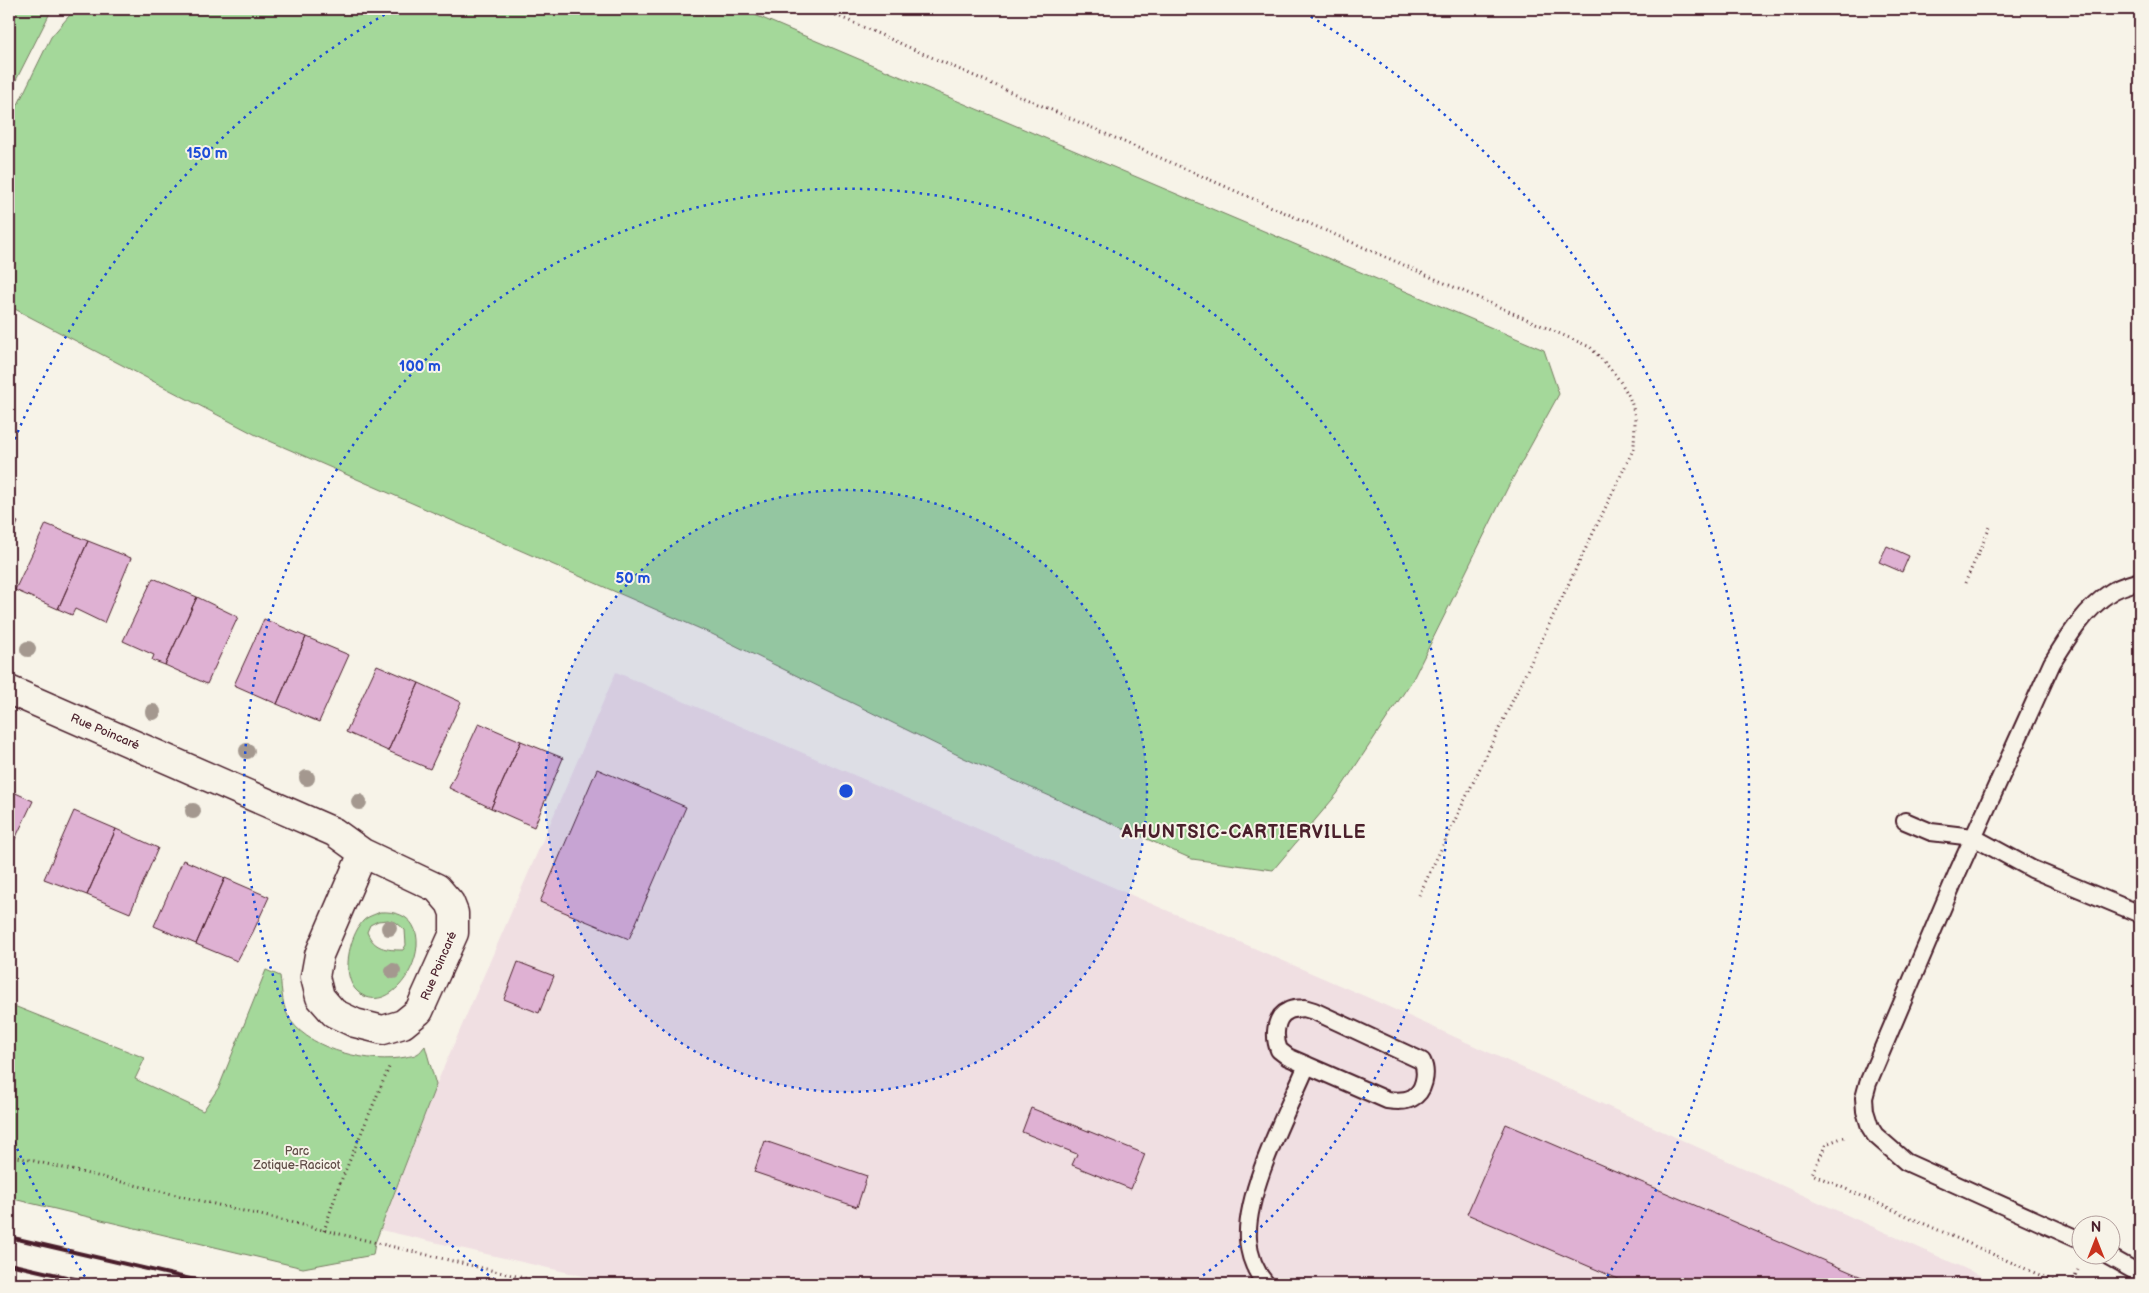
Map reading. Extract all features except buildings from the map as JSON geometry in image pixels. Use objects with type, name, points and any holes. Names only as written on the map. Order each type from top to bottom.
[{"type":"street","name":"Rue Poincaré","points":[[9,690],[334,832],[363,853],[437,888],[450,904],[455,923],[454,933],[448,950],[419,1010],[403,1024],[383,1030],[355,1023],[334,1012],[320,997],[315,977],[320,955],[363,853]]},
{"type":"lane","points":[[2072,1237],[1906,1162],[1875,1135],[1870,1127],[1865,1111],[1864,1098],[1868,1083],[1973,837],[2038,692],[2068,637],[2085,615],[2112,591],[2140,580]]},
{"type":"lane","points":[[1905,821],[1931,832],[1973,837],[2032,869],[2140,914]]},
{"type":"lane","points":[[1304,1008],[1314,1010],[1417,1058],[1424,1067],[1424,1077],[1417,1095],[1410,1100],[1399,1102],[1378,1097],[1307,1065],[1288,1057],[1279,1050],[1276,1043],[1277,1025],[1281,1016],[1288,1010],[1304,1008]]},
{"type":"lane","points":[[1266,1284],[1259,1276],[1250,1255],[1248,1237],[1250,1217],[1255,1192],[1268,1156],[1307,1065]]},
{"type":"lane","points":[[2122,1264],[2140,1274]]},
{"type":"path","points":[[822,9],[1590,347],[1614,371],[1626,391],[1635,418],[1634,448],[1419,895]]},
{"type":"path","points":[[1965,583],[1991,525]]},
{"type":"path","points":[[324,1231],[338,1188],[392,1059]]},
{"type":"path","points":[[1870,1127],[1826,1144],[1812,1174],[2060,1284]]},
{"type":"path","points":[[9,1155],[549,1284]]},
{"type":"shaded area","points":[[616,672],[1369,998],[1999,1284],[618,1284],[381,1230],[436,1085]]},
{"type":"green space","points":[[9,9],[52,9],[9,94]]},
{"type":"green space","points":[[75,9],[741,9],[1544,350],[1559,394],[1508,487],[1413,679],[1337,794],[1273,870],[1192,859],[964,758],[712,634],[256,435],[9,306],[9,123],[51,37]]},
{"type":"green space","points":[[380,912],[402,916],[414,928],[417,945],[413,964],[403,981],[390,994],[374,998],[358,992],[352,985],[349,977],[348,957],[358,928],[365,919]],"holes":[[[388,920],[397,923],[405,930],[406,945],[403,950],[391,950],[381,947],[373,942],[367,932],[370,925],[378,921]]]},
{"type":"green space","name":"Parc Zotique-Racicot","points":[[266,970],[280,976],[284,1005],[288,1016],[301,1031],[313,1040],[344,1053],[376,1059],[392,1059],[416,1055],[425,1046],[436,1085],[375,1243],[373,1255],[303,1268],[9,1198],[9,1004],[145,1058],[135,1079],[203,1111],[219,1087]]},
{"type":"railway","points":[[9,1237],[212,1284]]},
{"type":"railway","points":[[9,1264],[97,1284]]},
{"type":"district","name":"AHUNTSIC-CARTIERVILLE","points":[[1244,832]]}]
